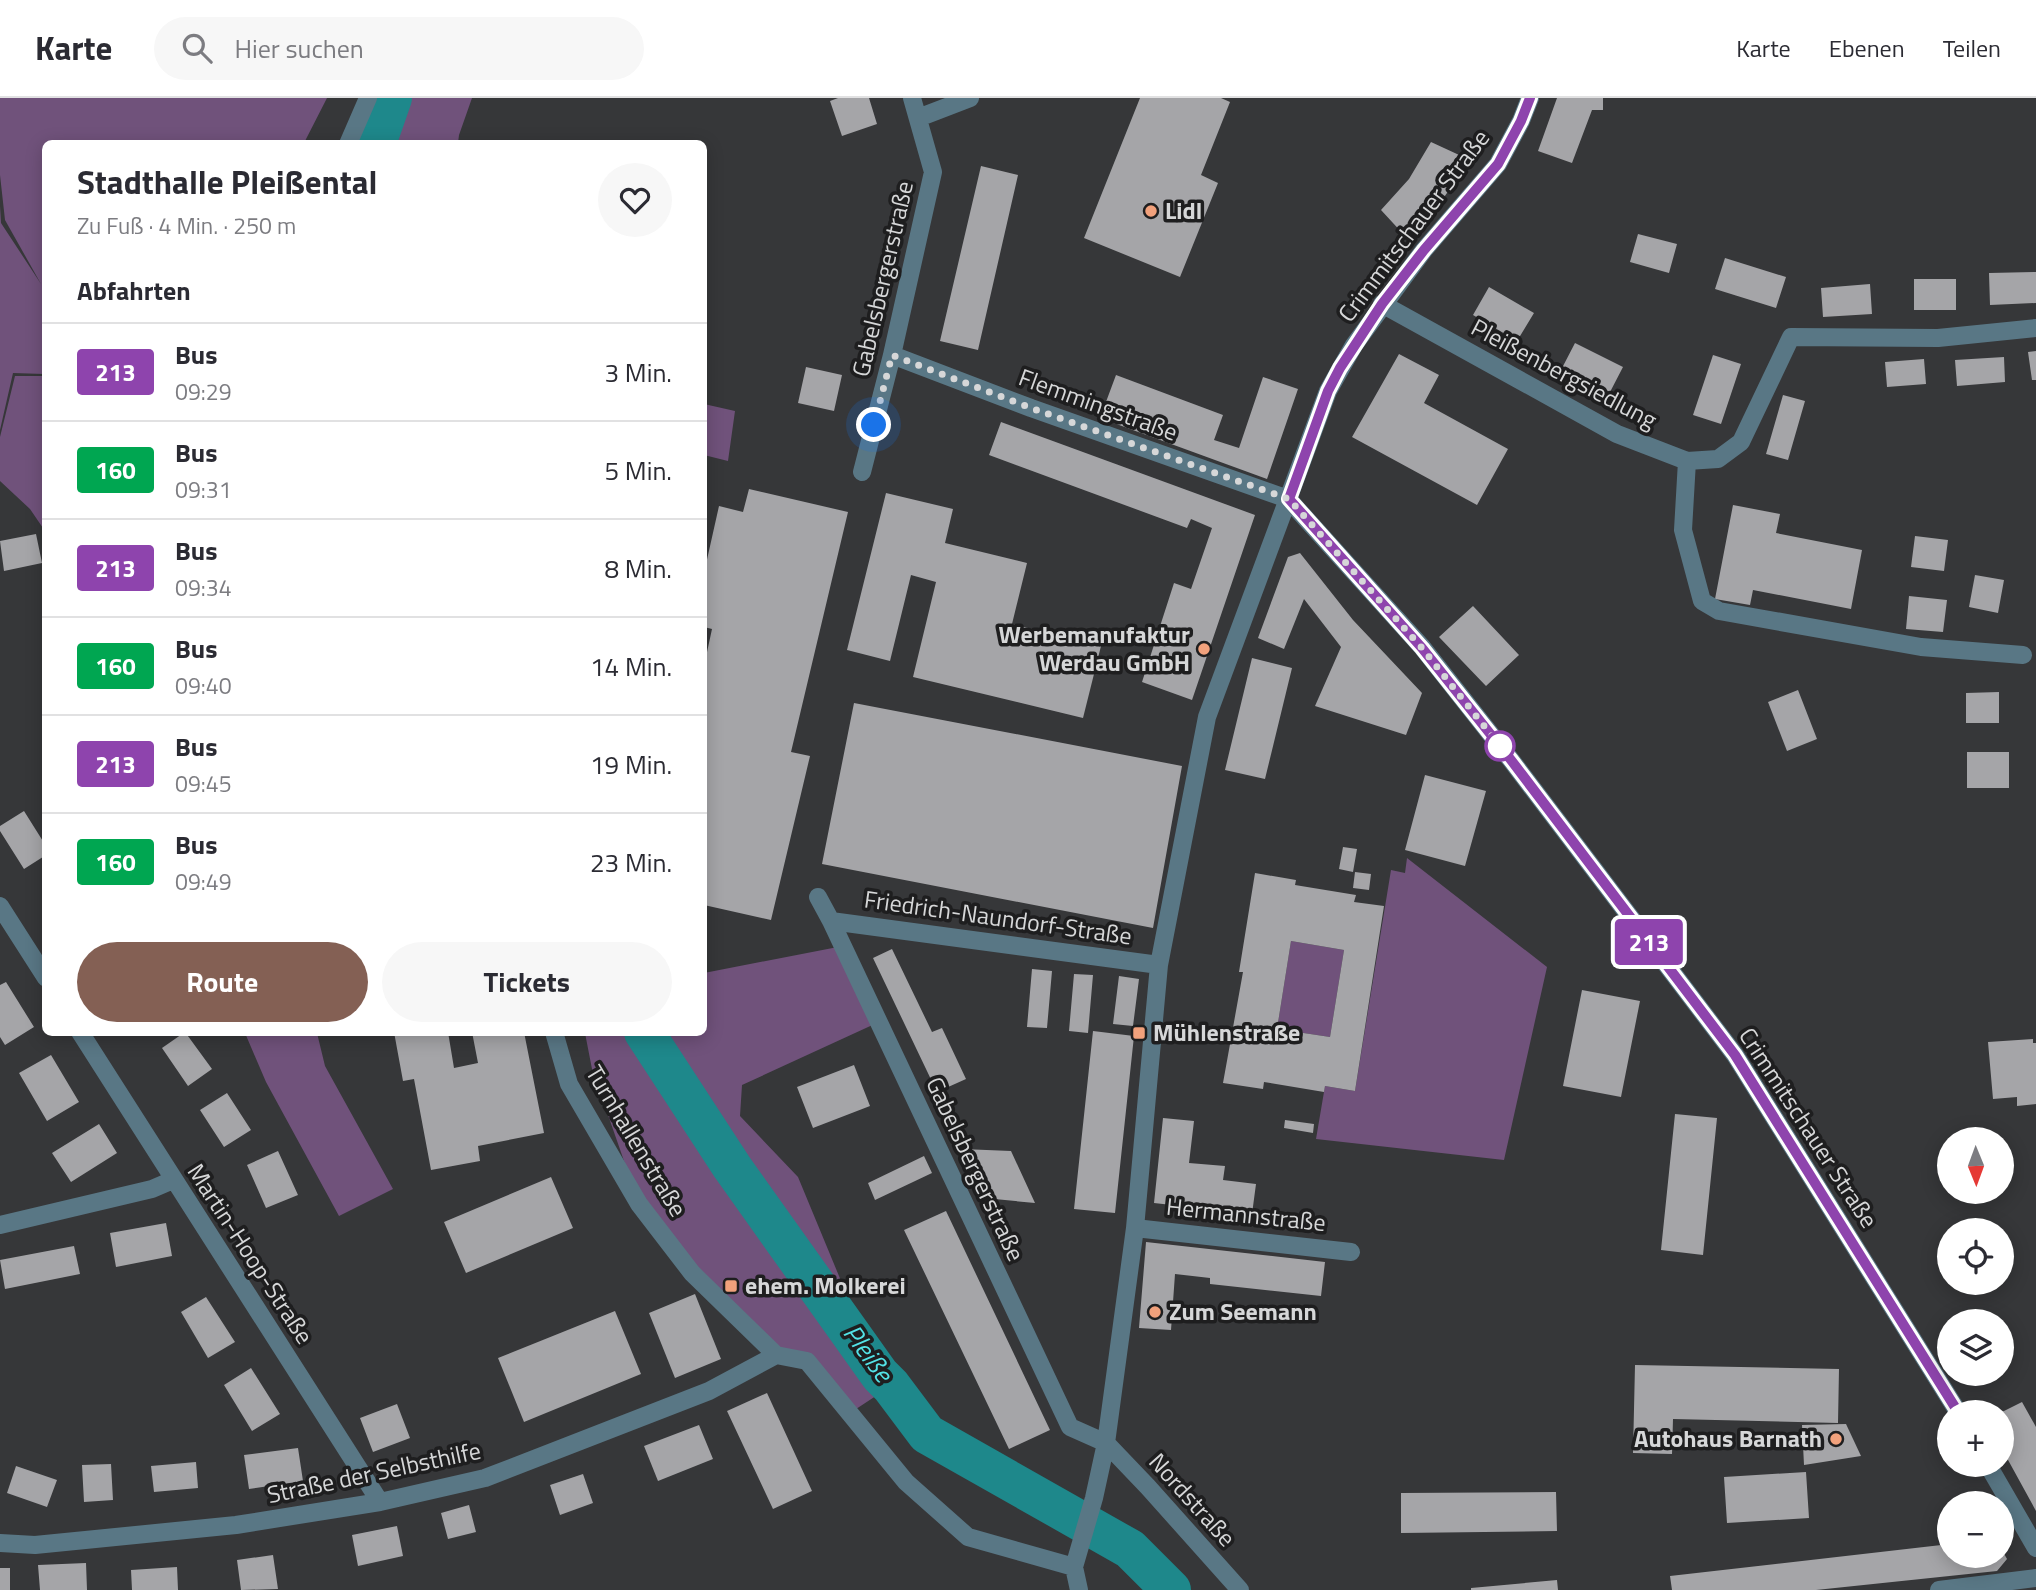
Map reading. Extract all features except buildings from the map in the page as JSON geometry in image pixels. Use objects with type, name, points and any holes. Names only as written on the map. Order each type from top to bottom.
[{"type":"street","points":[[350,140],[368,98]]},
{"type":"street","name":"Gabelsbergerstraße","points":[[862,472],[892,355],[933,172],[912,98]]},
{"type":"street","points":[[918,118],[970,98]]},
{"type":"street","name":"Crimmitschauer Straße","points":[[1530,98],[1498,164],[1424,250],[1354,345],[1328,391],[1289,499],[1430,658],[1735,1055],[1951,1400]]},
{"type":"street","name":"Pleißenbergsiedlung","points":[[1382,304],[1617,434],[1687,461],[1718,458],[1741,442],[1791,337],[1938,338],[2036,328]]},
{"type":"street","name":"Flemmingstraße","points":[[892,355],[1031,408],[1289,499]]},
{"type":"street","points":[[1687,461],[1684,530],[1702,601],[1719,611],[1921,647],[2023,655]]},
{"type":"street","points":[[1079,1590],[1074,1567],[1106,1443],[1135,1228],[1159,965],[1207,716],[1289,499]]},
{"type":"street","name":"Gabelsbergerstraße","points":[[818,897],[1070,1427],[1106,1443]]},
{"type":"street","points":[[0,906],[42,972]]},
{"type":"street","name":"Friedrich-Naundorf-Straße","points":[[831,920],[1159,965]]},
{"type":"street","name":"Martin-Hoop-Straße","points":[[83,1036],[380,1502]]},
{"type":"street","name":"Turnhallenstraße","points":[[555,1036],[569,1084],[639,1204],[692,1273],[776,1355],[807,1361],[906,1482],[968,1537],[1074,1567]]},
{"type":"street","points":[[0,1225],[152,1189],[173,1180]]},
{"type":"street","name":"Hermannstraße","points":[[1135,1228],[1351,1252]]},
{"type":"street","name":"Straße der Selbsthilfe","points":[[0,1543],[35,1545],[236,1525],[380,1502],[485,1478],[709,1391],[776,1355]]},
{"type":"street","name":"Nordstraße","points":[[1106,1443],[1240,1590]]},
{"type":"street","points":[[1995,1477],[2036,1548]]},
{"type":"street","points":[[1938,1590],[2036,1578]]},
{"type":"shaded area","points":[[0,98],[327,98],[306,140],[42,140],[42,374],[13,373],[0,430],[0,206],[1,223],[41,284],[5,220],[0,175]]},
{"type":"shaded area","points":[[392,98],[472,98],[458,140],[377,140]]},
{"type":"shaded area","points":[[15,376],[42,376],[42,527],[30,509],[0,481],[0,437]]},
{"type":"shaded area","points":[[707,405],[735,411],[728,461],[707,456]]},
{"type":"shaded area","points":[[1407,858],[1547,967],[1504,1160],[1316,1139],[1325,1086],[1355,1091],[1391,870],[1405,873]]},
{"type":"shaded area","points":[[1291,941],[1344,950],[1330,1037],[1277,1029]]},
{"type":"shaded area","points":[[843,946],[879,1022],[742,1085],[740,1116],[798,1177],[880,1375],[891,1386],[850,1413],[807,1361],[776,1355],[639,1204],[592,1069],[586,1036],[707,1036],[707,972]]},
{"type":"shaded area","points":[[246,1036],[318,1036],[325,1066],[393,1189],[339,1216],[266,1082]]},
{"type":"waterway","name":"Pleiße","points":[[377,140],[392,98]]},
{"type":"waterway","name":"Pleiße","points":[[647,1036],[732,1167],[880,1375],[927,1434],[1130,1549],[1171,1590]]},
{"type":"bus line","name":"213","points":[[1530,98],[1498,164],[1424,250],[1382,304],[1340,368],[1328,391],[1289,499],[1422,648],[1511,760],[1735,1055],[1951,1400]]},
{"type":"place","name":"Lidl","points":[[1151,211]]},
{"type":"place","name":"Werbemanufaktur Werdau GmbH","points":[[1204,649]]},
{"type":"place","name":"Mühlenstraße","points":[[1139,1033]]},
{"type":"place","name":"ehem. Molkerei","points":[[731,1286]]},
{"type":"place","name":"Zum Seemann","points":[[1155,1312]]},
{"type":"place","name":"Autohaus Barnath","points":[[1836,1439]]},
{"type":"route","points":[[874,425],[892,355],[1031,408],[1289,499],[1422,648],[1500,746]]}]
